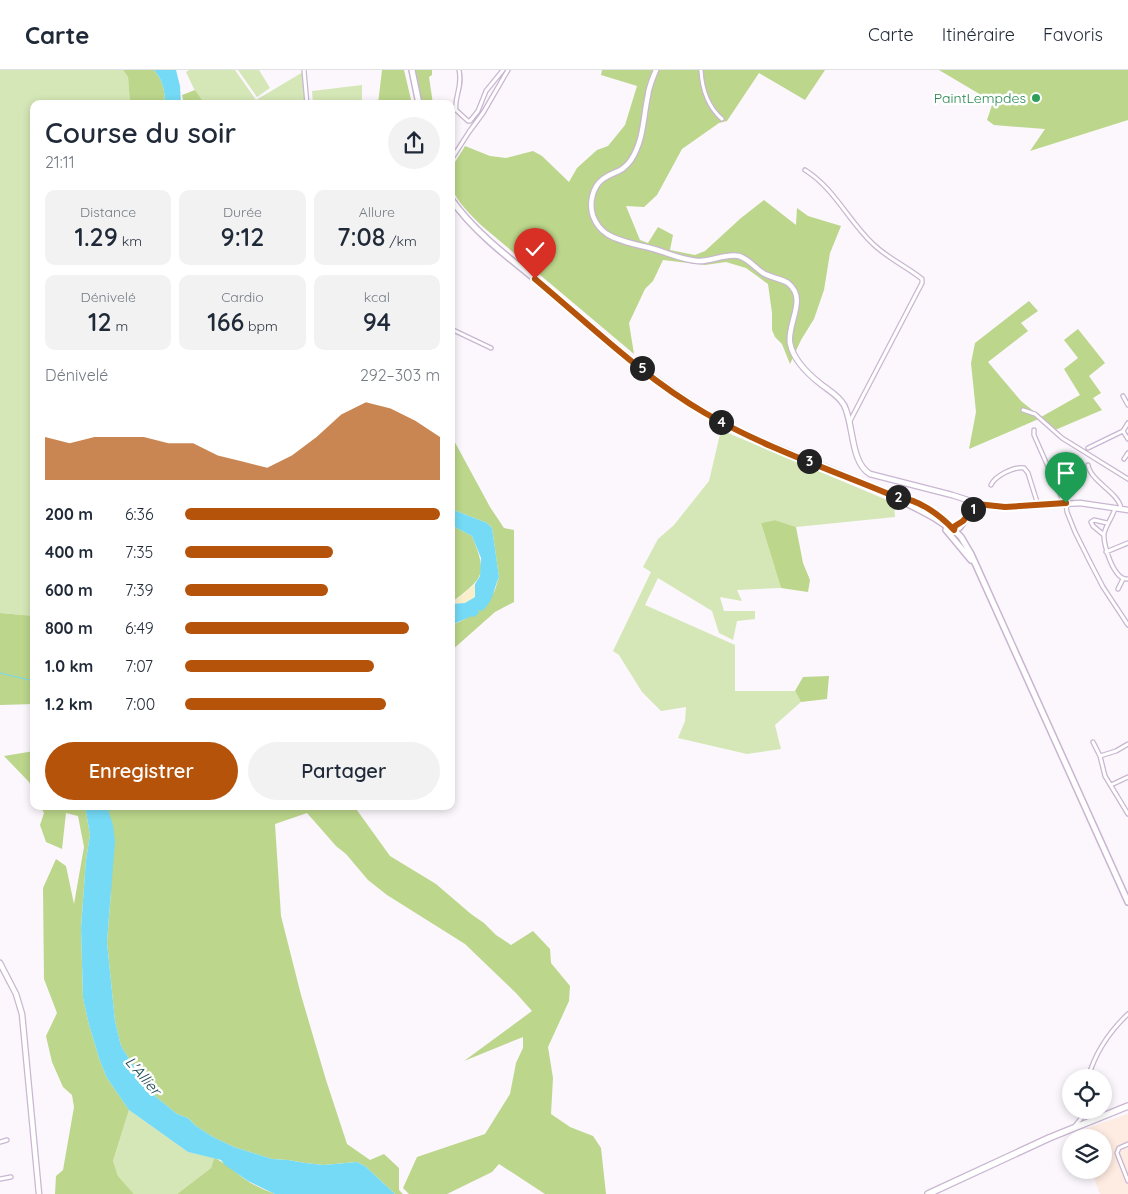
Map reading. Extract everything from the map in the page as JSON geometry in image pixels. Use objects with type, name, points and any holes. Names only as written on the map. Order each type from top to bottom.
[{"type":"main road","points":[[412,70],[418,100]]},
{"type":"main road","points":[[455,203],[467,220],[491,242],[629,358],[692,405],[747,435],[896,497],[936,519],[952,531]]},
{"type":"main road","points":[[896,497],[910,500],[941,517],[973,562],[1128,902]]},
{"type":"main road","points":[[952,531],[977,504]]},
{"type":"main road","points":[[928,1194],[1073,1127],[1128,1106]]},
{"type":"street","points":[[304,70],[307,100]]},
{"type":"street","points":[[459,70],[461,83],[456,110],[470,121],[478,111],[486,92],[503,70]]},
{"type":"street","points":[[455,153],[468,132],[483,114],[508,70]]},
{"type":"street","points":[[656,70],[648,91],[643,131],[637,148],[625,168],[601,180],[595,190],[591,207],[596,222],[605,232],[617,238],[691,260],[706,260],[730,256],[742,257],[762,273],[789,284],[797,299],[790,332],[792,351],[812,377],[841,401],[860,463],[866,471],[875,476],[952,495],[977,504],[1005,507],[1065,503],[1090,504],[1128,510]]},
{"type":"street","points":[[701,70],[706,98],[714,113],[722,119]]},
{"type":"street","points":[[805,170],[818,179],[872,244],[922,279],[922,283],[849,422]]},
{"type":"street","points":[[455,331],[492,348]]},
{"type":"street","points":[[1123,396],[1128,405]]},
{"type":"street","points":[[1023,410],[1035,414],[1062,438],[1128,479]]},
{"type":"street","points":[[1088,448],[1123,431],[1128,423]]},
{"type":"street","points":[[1034,430],[1034,435],[1065,503],[1082,547],[1103,587],[1128,624]]},
{"type":"street","points":[[1123,431],[1128,439]]},
{"type":"street","points":[[1124,459],[1128,453]]},
{"type":"street","points":[[1088,465],[1091,473],[1118,502],[1118,508],[1108,523],[1104,535],[1106,552],[1123,580]]},
{"type":"street","points":[[991,484],[993,480],[1016,468],[1024,468],[1028,473],[1038,505]]},
{"type":"street","points":[[1104,535],[1092,526],[1091,522],[1094,520],[1108,523]]},
{"type":"street","points":[[1106,552],[1128,543]]},
{"type":"street","points":[[1118,589],[1123,580],[1128,579]]},
{"type":"street","points":[[1093,742],[1100,756],[1104,772],[1128,814]]},
{"type":"street","points":[[1100,756],[1113,753],[1128,744]]},
{"type":"street","points":[[1111,785],[1128,777]]},
{"type":"street","points":[[0,963],[16,994],[22,1014],[39,1194]]},
{"type":"street","points":[[1091,1069],[1104,1041],[1128,1014]]},
{"type":"street","points":[[1073,1127],[1080,1119]]},
{"type":"street","points":[[0,1142],[7,1140]]},
{"type":"street","points":[[1128,1144],[1119,1148],[1117,1152],[1128,1181]]},
{"type":"street","points":[[0,1179],[11,1177]]},
{"type":"shaded area","points":[[1128,1114],[1128,1194],[1100,1194],[1094,1179],[1112,1179],[1112,1129],[1085,1129]]},
{"type":"green space","points":[[0,70],[123,70],[128,77],[130,100],[30,100],[30,616],[0,613]]},
{"type":"green space","points":[[123,70],[154,70],[163,86],[165,100],[130,100],[128,77]]},
{"type":"green space","points":[[189,70],[235,70],[256,100],[202,100],[194,89],[186,72]]},
{"type":"green space","points":[[238,70],[259,70],[270,88],[257,97]]},
{"type":"green space","points":[[382,70],[404,70],[411,100],[378,100]]},
{"type":"green space","points":[[414,70],[432,70],[432,75],[429,77],[432,100],[421,100]]},
{"type":"green space","points":[[602,70],[825,70],[805,100],[759,73],[727,121],[719,123],[682,149],[657,195],[644,207],[626,206],[640,240],[648,243],[658,227],[673,235],[670,250],[695,255],[705,251],[764,200],[796,225],[797,208],[808,216],[841,226],[830,253],[824,290],[814,319],[801,340],[790,364],[782,344],[775,337],[772,330],[768,284],[746,268],[726,262],[705,265],[663,260],[653,281],[645,289],[629,323],[634,354],[482,226],[458,200],[455,195],[455,162],[465,146],[490,156],[506,158],[533,151],[542,156],[569,182],[577,168],[597,150],[608,146],[625,125],[637,86],[601,75]]},
{"type":"green space","points":[[939,70],[1128,70],[1128,120],[1030,151],[1045,129],[994,125],[987,120],[993,102]]},
{"type":"green space","points":[[303,72],[305,100],[256,100]]},
{"type":"green space","points":[[362,85],[362,100],[313,100],[312,91]]},
{"type":"green space","points":[[195,90],[202,100],[183,100],[182,95]]},
{"type":"green space","points":[[1029,301],[1038,311],[1021,323],[1028,331],[988,362],[1021,401],[1041,417],[1080,395],[1064,369],[1078,358],[1064,340],[1078,329],[1105,363],[1089,376],[1101,393],[1093,398],[1102,410],[1055,430],[1041,418],[969,449],[976,412],[971,363],[975,343]]},
{"type":"green space","points":[[721,430],[894,503],[895,517],[796,527],[775,520],[761,523],[781,588],[737,590],[742,601],[720,597],[724,611],[755,611],[755,619],[737,621],[733,640],[719,633],[712,611],[658,578],[645,605],[735,645],[735,691],[795,691],[801,702],[775,725],[781,749],[747,754],[678,738],[685,721],[686,707],[661,711],[642,692],[619,655],[613,651],[651,572],[643,567],[658,539],[674,525],[709,481]]},
{"type":"green space","points":[[455,442],[490,507],[504,528],[514,530],[514,602],[495,612],[455,647],[455,624],[475,612],[485,603],[494,592],[499,577],[492,528],[487,523],[455,511]]},
{"type":"green space","points":[[775,520],[796,527],[803,563],[810,580],[808,592],[781,588],[761,523]]},
{"type":"green space","points":[[455,527],[472,536],[480,560],[480,575],[470,587],[455,600]]},
{"type":"green space","points":[[0,613],[30,616],[30,704],[0,705]]},
{"type":"green space","points":[[829,676],[827,699],[801,702],[795,691],[803,677]]},
{"type":"green space","points":[[30,752],[30,784],[29,782],[4,756]]},
{"type":"green space","points":[[42,810],[86,810],[90,835],[86,860],[81,928],[83,998],[100,1061],[107,1078],[129,1110],[113,1161],[118,1176],[134,1194],[55,1194],[56,1176],[63,1170],[74,1107],[72,1095],[63,1087],[52,1062],[46,1036],[57,1013],[44,979],[43,888],[56,859],[66,866],[74,904],[84,847],[78,816],[66,813],[62,849],[46,842],[40,825],[44,813]]},
{"type":"green space","points":[[107,810],[357,810],[390,856],[436,884],[496,935],[511,945],[533,931],[550,949],[551,963],[570,986],[569,1001],[548,1047],[553,1078],[551,1114],[570,1127],[593,1136],[601,1148],[606,1194],[545,1194],[499,1164],[492,1172],[447,1194],[409,1194],[403,1188],[417,1157],[485,1134],[510,1094],[516,1063],[523,1048],[523,1037],[464,1061],[532,1011],[465,944],[387,895],[368,880],[307,813],[275,824],[281,916],[301,995],[347,1144],[370,1160],[384,1154],[399,1168],[399,1190],[403,1194],[395,1194],[365,1166],[357,1162],[324,1165],[272,1159],[234,1147],[213,1137],[196,1126],[188,1118],[177,1114],[150,1092],[121,1046],[115,1021],[107,942],[111,892]]},
{"type":"green space","points":[[129,1110],[188,1152],[214,1158],[211,1168],[177,1194],[134,1194],[118,1176],[113,1161]]},
{"type":"green space","points":[[214,1158],[249,1182],[275,1194],[177,1194],[211,1168]]},
{"type":"sand","points":[[475,584],[476,597],[465,603],[455,604],[455,601]]},
{"type":"water","points":[[154,70],[176,70],[181,100],[165,100],[160,78]]},
{"type":"water","points":[[455,511],[487,523],[492,528],[499,577],[486,607],[482,611],[478,610],[479,613],[474,617],[472,616],[455,623],[455,604],[465,603],[475,597],[475,584],[480,576],[481,558],[472,536],[455,527]]},
{"type":"water","points":[[86,810],[108,810],[115,841],[107,942],[115,1021],[121,1046],[150,1092],[177,1114],[188,1118],[196,1126],[213,1137],[234,1147],[272,1159],[324,1165],[357,1162],[365,1166],[395,1194],[275,1194],[248,1181],[221,1160],[188,1152],[129,1110],[107,1078],[100,1061],[83,998],[81,928],[86,860],[90,835]]},
{"type":"waterway","points":[[0,673],[30,680]]},
{"type":"place","name":"PaintLempdes","points":[[1036,98]]},
{"type":"route","points":[[535,279],[653,377],[706,414],[766,443],[896,497],[918,503],[941,517],[954,530],[954,527],[963,521],[977,504],[1005,507],[1066,503]]},
{"type":"water label","name":"L'Allier","points":[[143,1076]]}]
